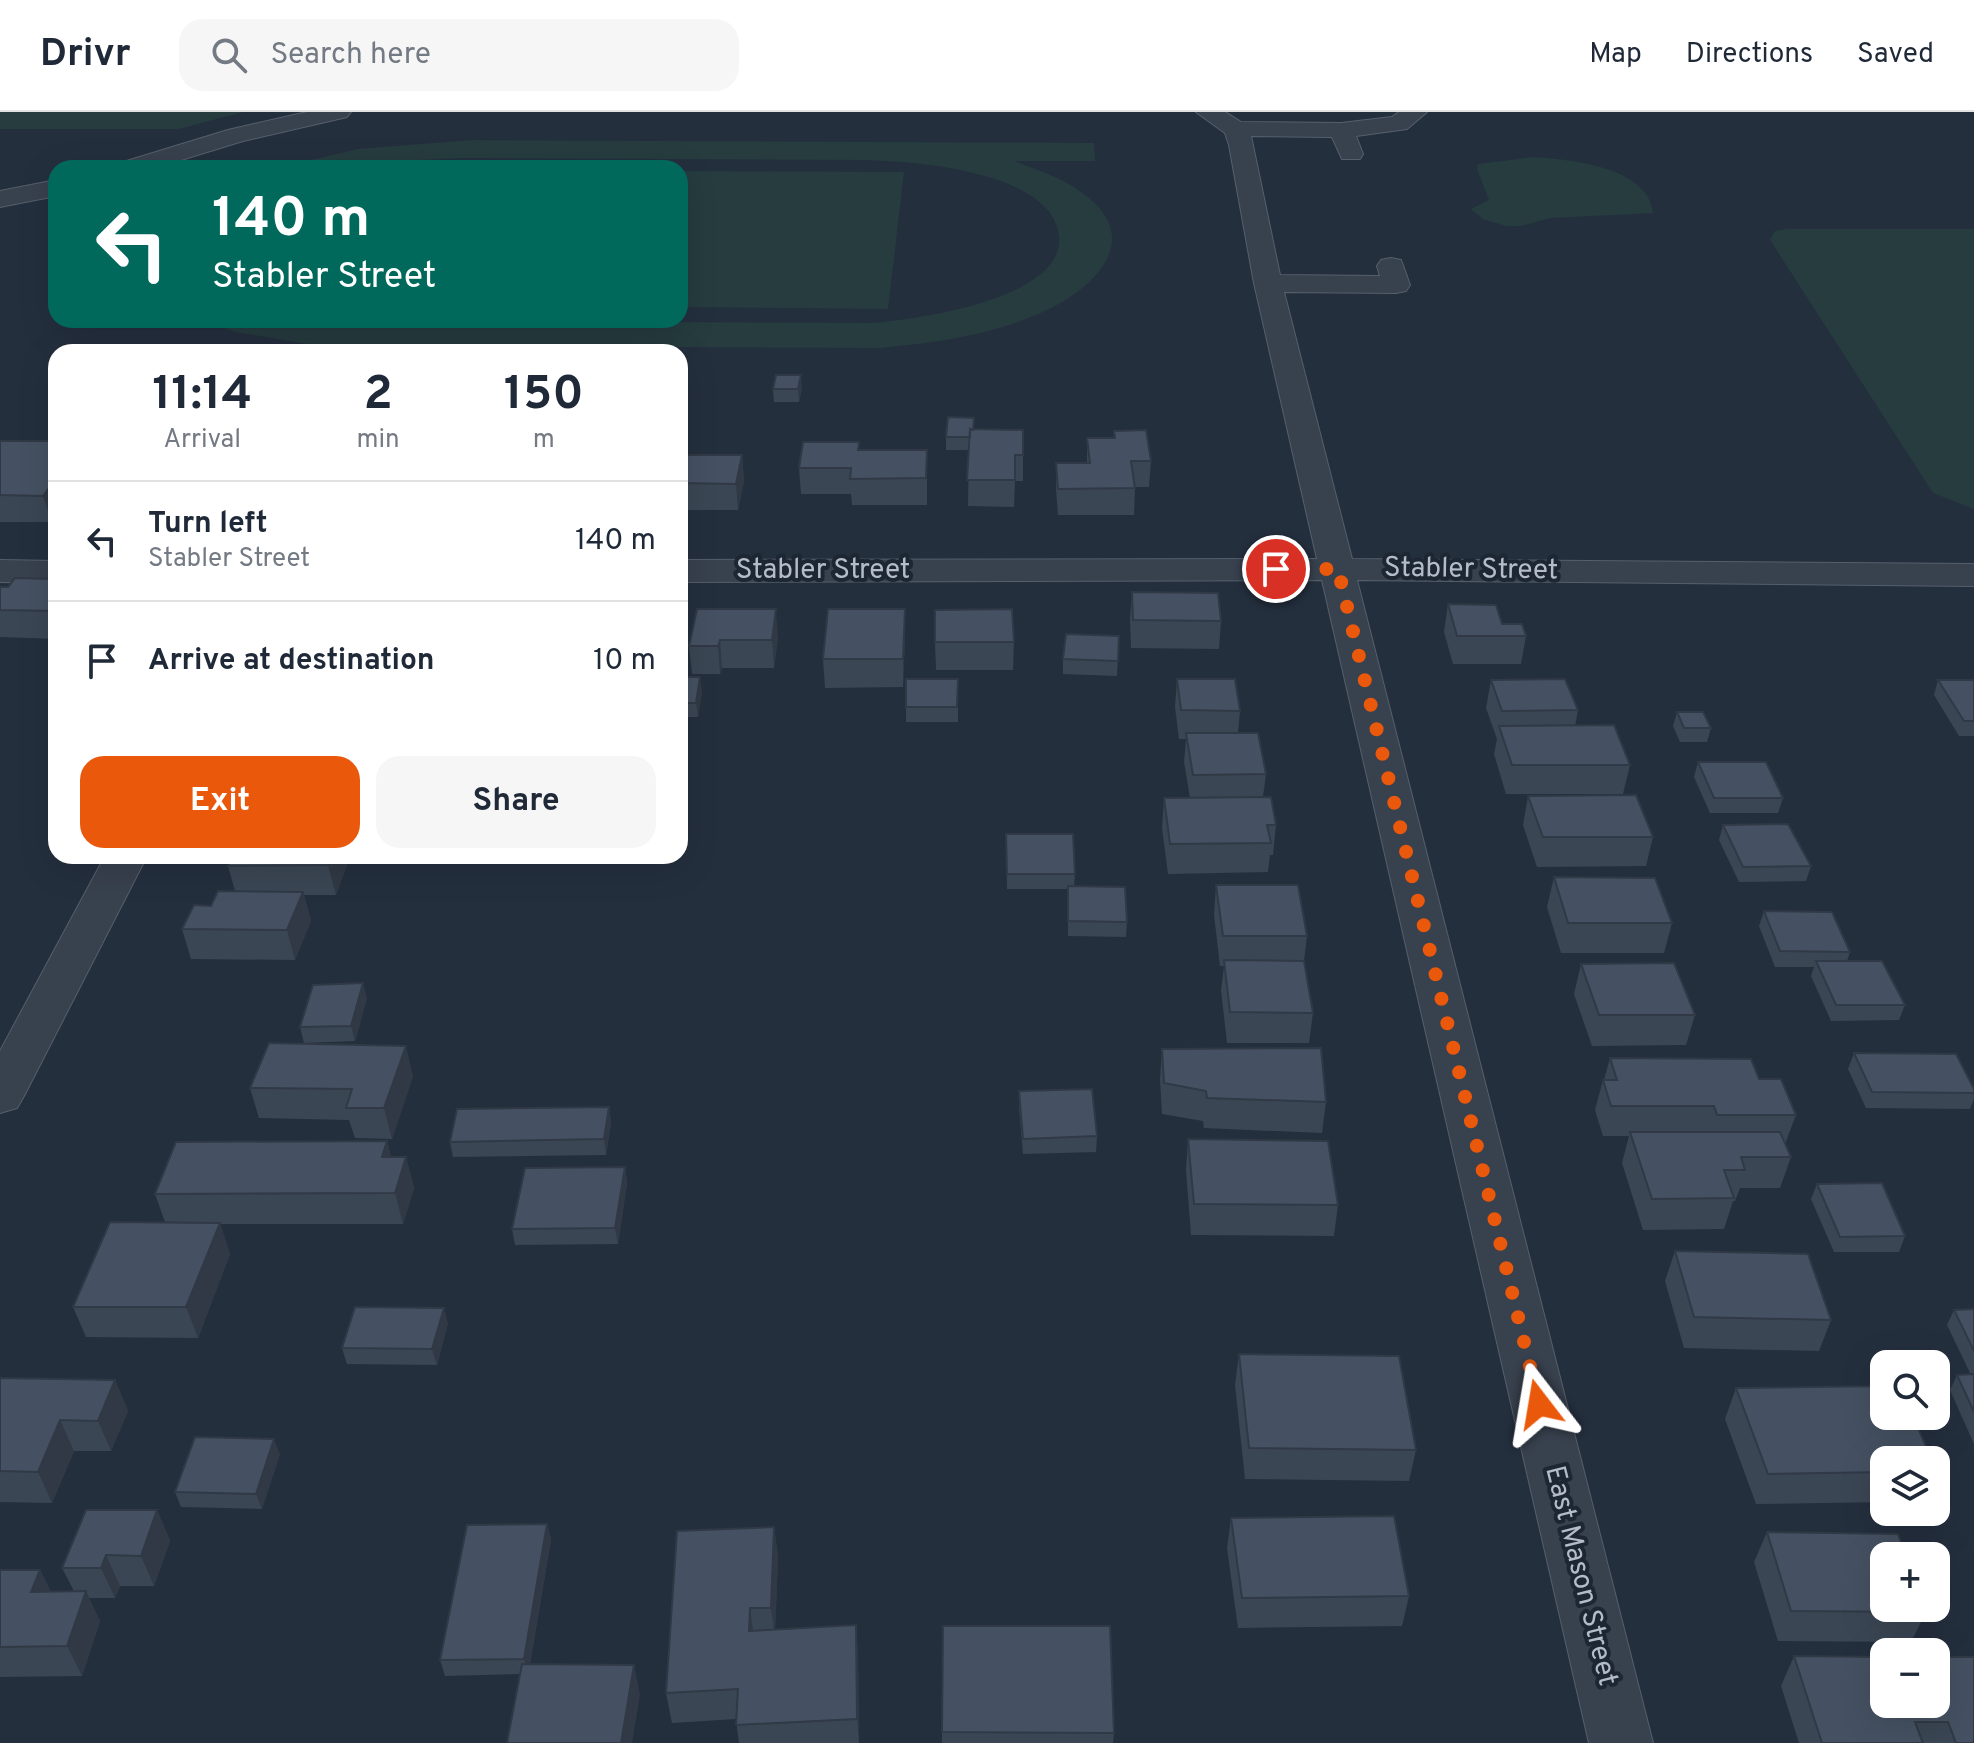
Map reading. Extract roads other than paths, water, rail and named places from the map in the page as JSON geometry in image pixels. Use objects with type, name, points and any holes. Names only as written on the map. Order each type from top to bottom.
[{"type":"street","points":[[155,160],[237,135],[339,112]]},
{"type":"street","points":[[1208,112],[1236,129],[1341,130],[1398,124],[1415,112]]},
{"type":"street","name":"East Mason Street","points":[[1236,129],[1268,283],[1621,1743]]},
{"type":"street","points":[[1341,130],[1351,154]]},
{"type":"street","points":[[0,199],[48,190]]},
{"type":"street","points":[[1268,283],[1396,285],[1391,266]]},
{"type":"street","name":"Stabler Street","points":[[688,571],[1338,569],[1974,575]]},
{"type":"street","points":[[0,571],[48,572]]},
{"type":"street","points":[[0,1096],[122,864]]}]
